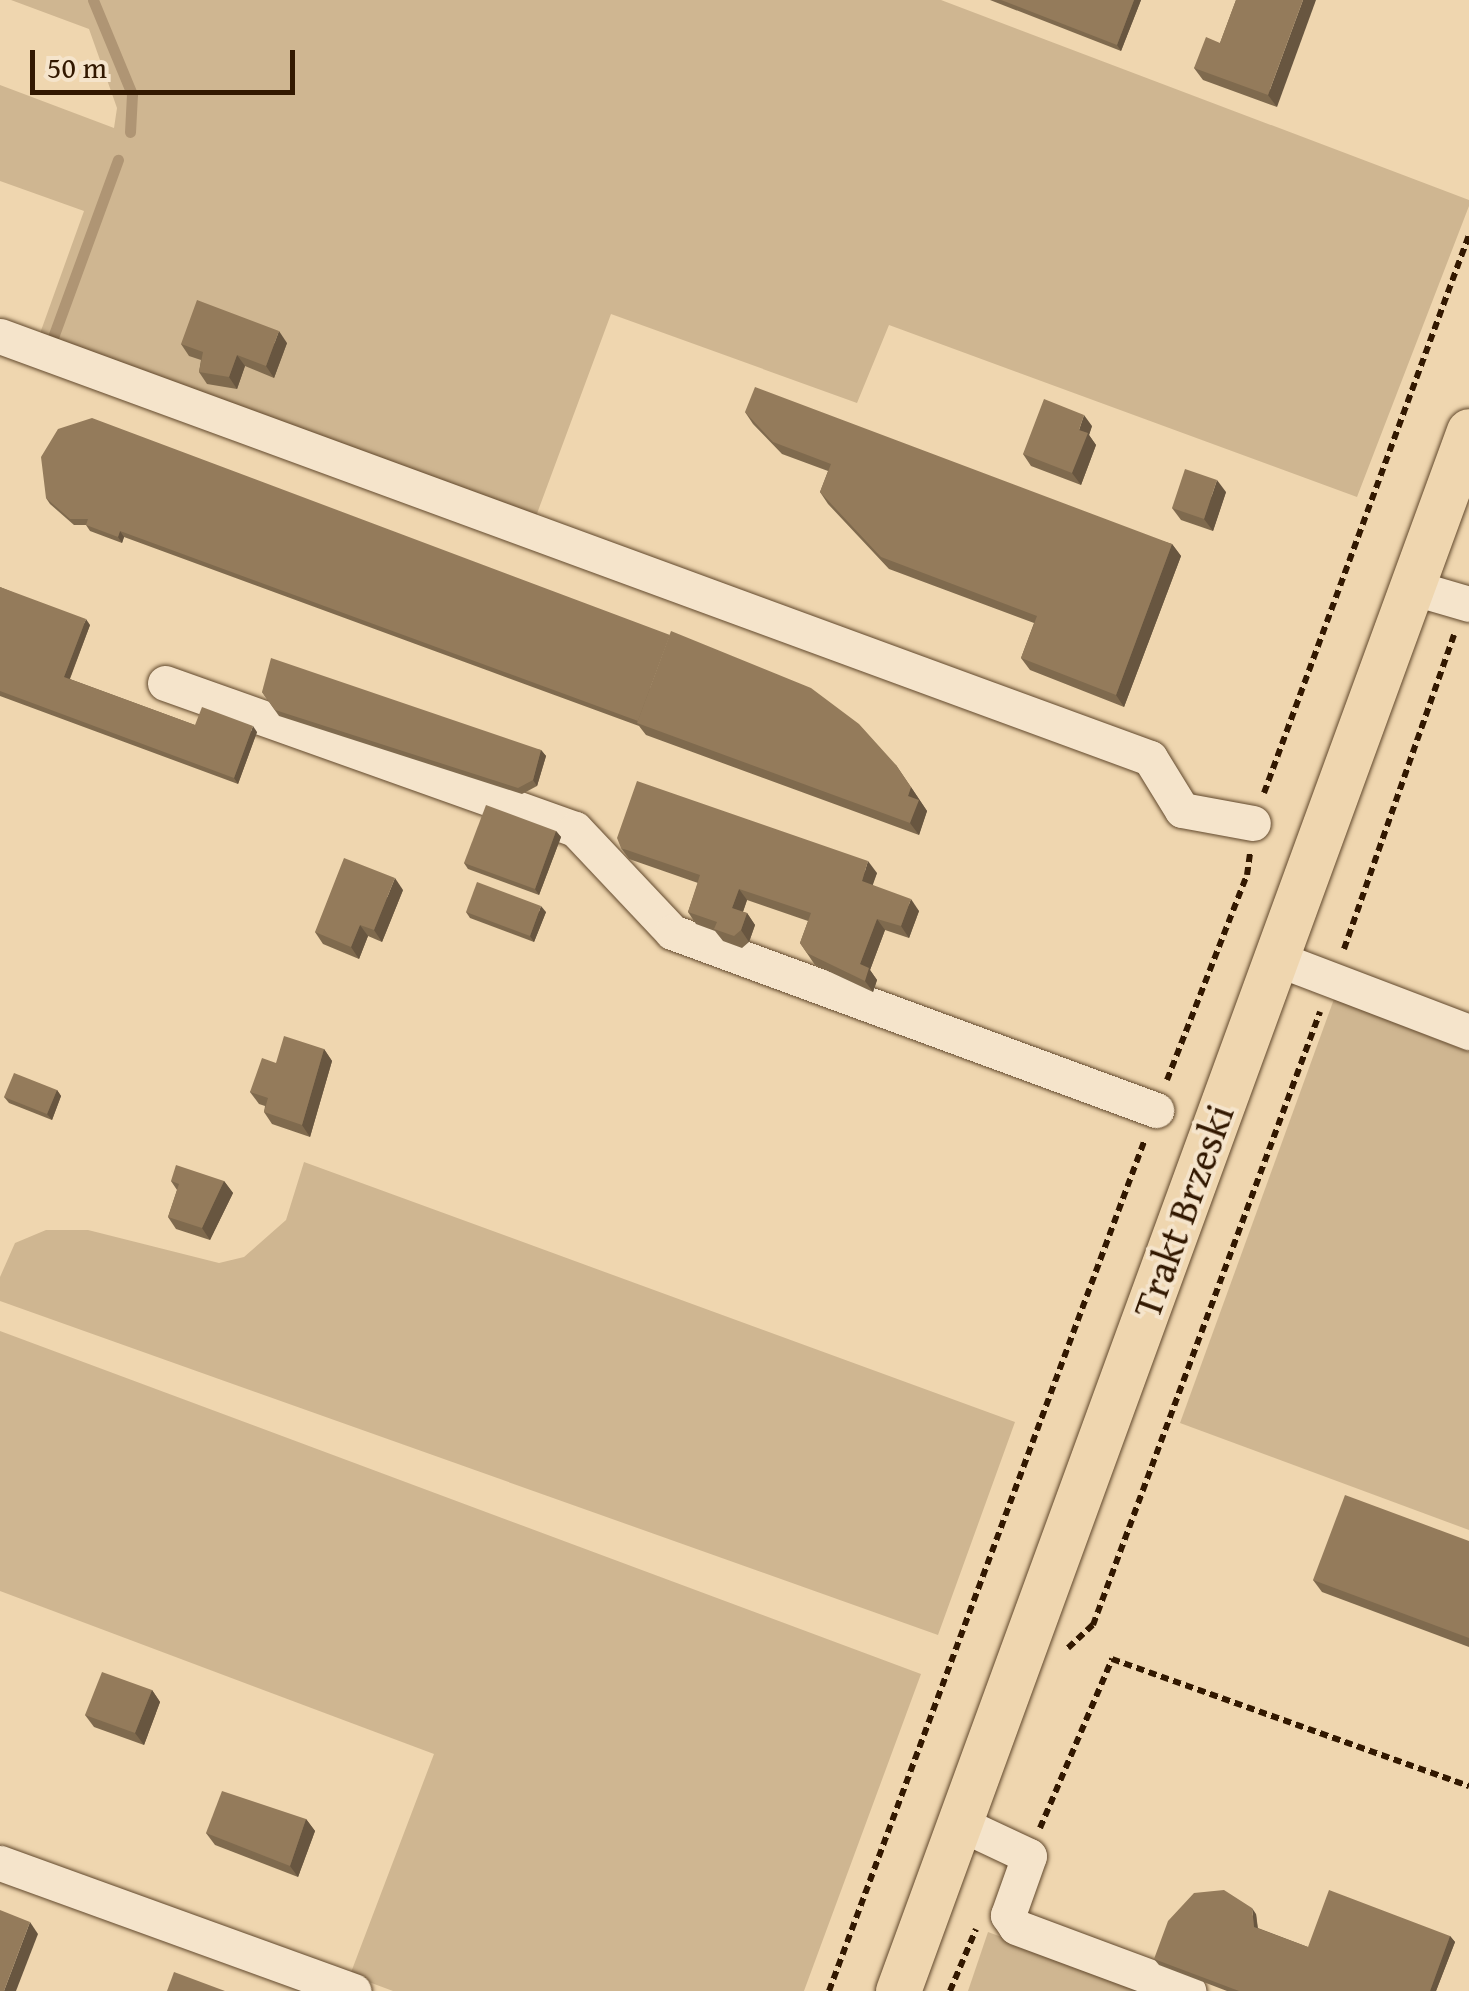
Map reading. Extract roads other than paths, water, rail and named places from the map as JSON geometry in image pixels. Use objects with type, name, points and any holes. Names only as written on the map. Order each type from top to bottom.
[{"type":"main road","name":"Trakt Brzeski","points":[[898,1991],[1469,431]]},
{"type":"lane","points":[[0,336],[1150,758],[1182,810],[1253,824]]},
{"type":"lane","points":[[1411,587],[1467,603]]},
{"type":"lane","points":[[165,683],[575,829],[672,932],[1156,1110]]},
{"type":"lane","points":[[1275,958],[1469,1032]]},
{"type":"lane","points":[[960,1824],[1029,1856],[1008,1915],[1016,1927],[1188,1991]]},
{"type":"lane","points":[[0,1863],[354,1991]]},
{"type":"waterway","points":[[93,0],[132,94],[130,132]]},
{"type":"waterway","points":[[52,340],[118,160]]}]
